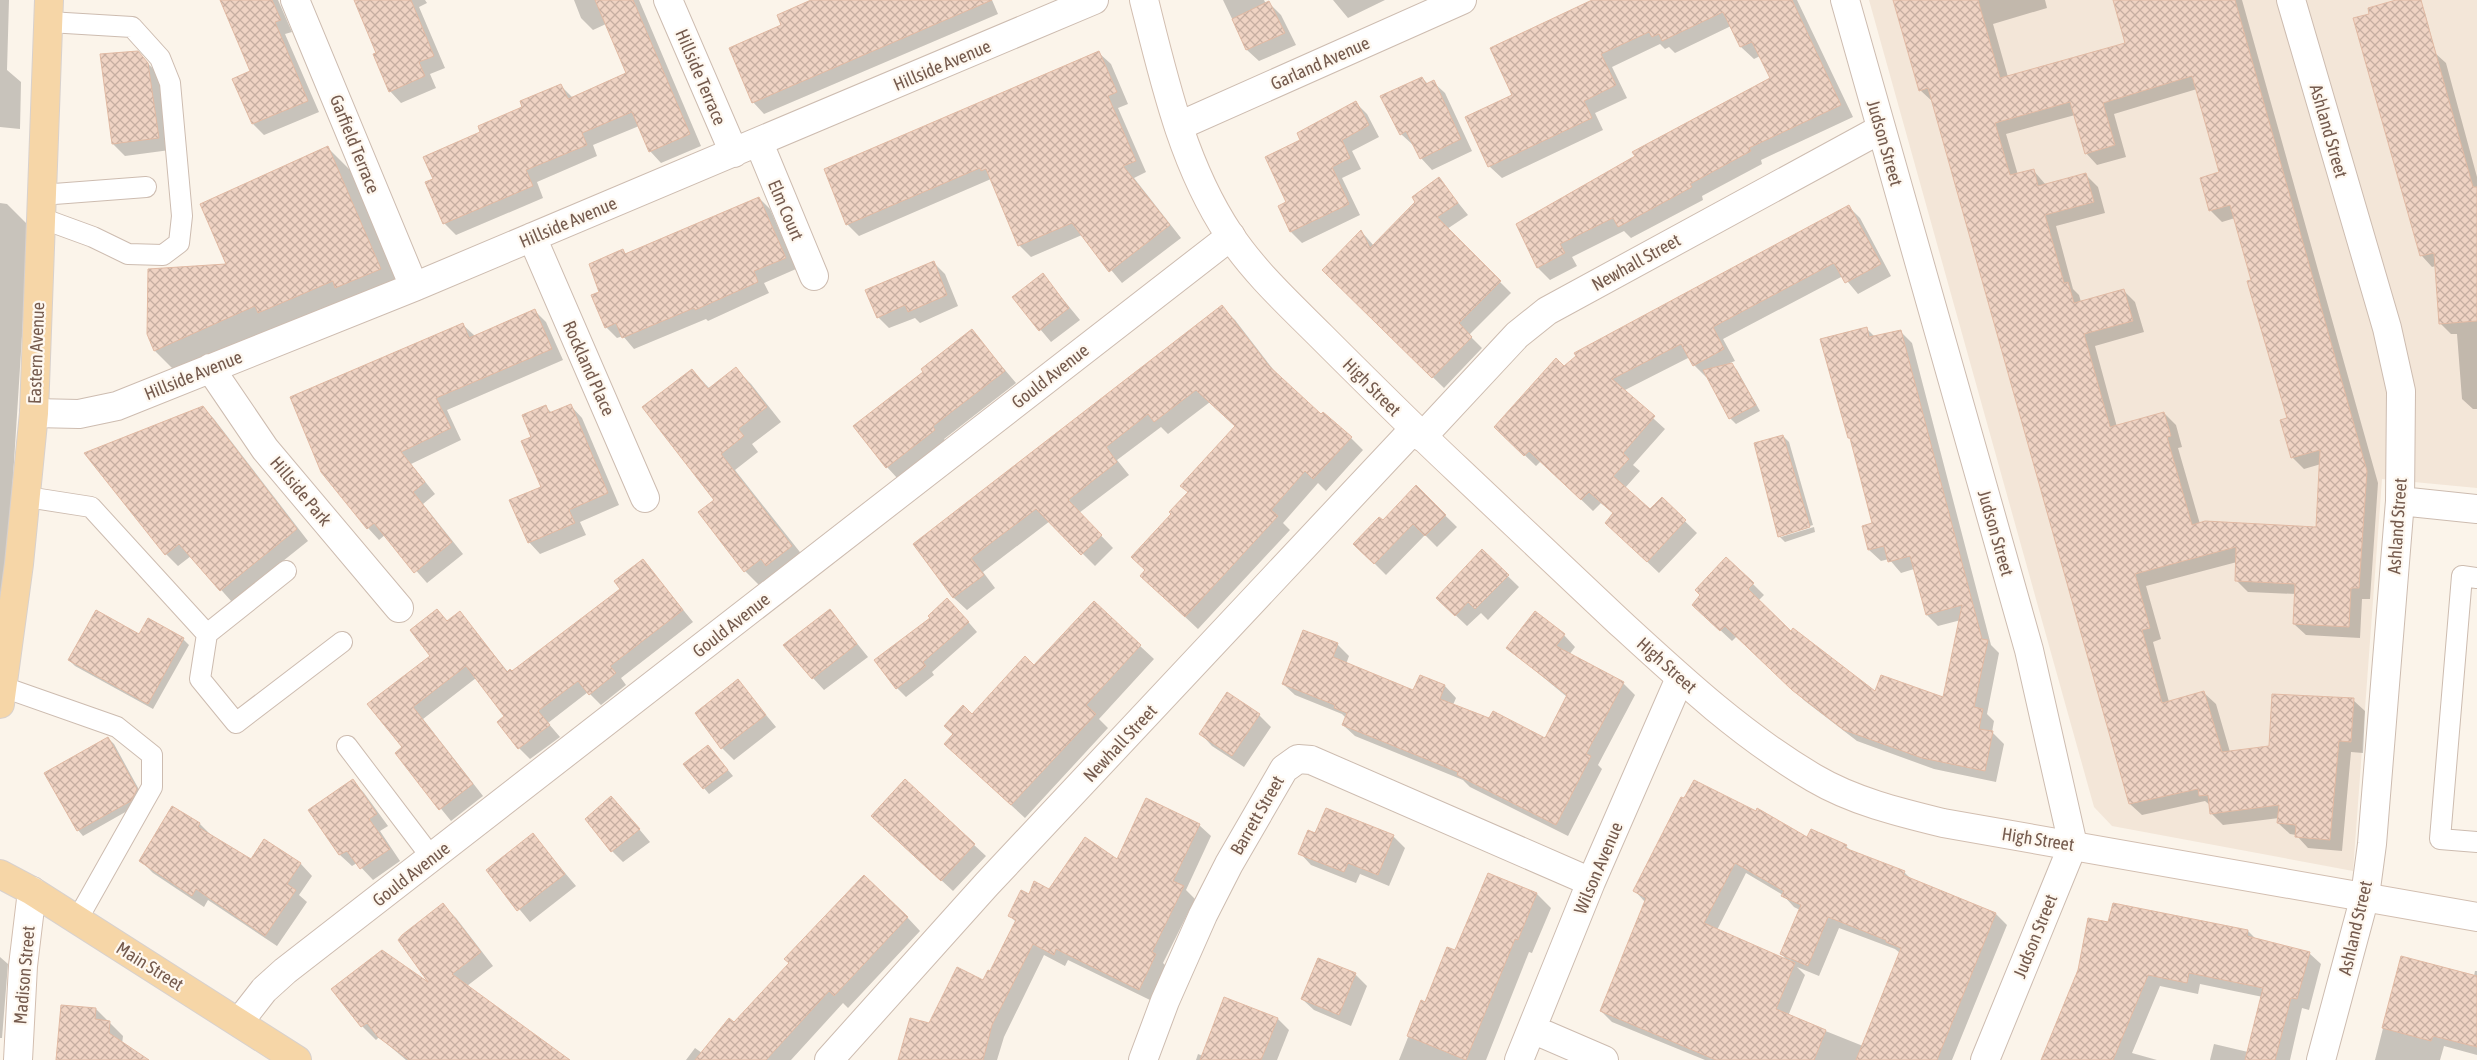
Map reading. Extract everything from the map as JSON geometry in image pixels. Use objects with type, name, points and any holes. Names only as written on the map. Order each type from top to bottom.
[{"type":"main road","name":"Eastern Avenue","points":[[1,696],[3,660],[27,497],[34,413],[49,11]]},
{"type":"main road","name":"Main Street","points":[[0,874],[32,891],[297,1060]]},
{"type":"street","name":"Garfield Terrace","points":[[295,0],[414,288]]},
{"type":"street","name":"Hillside Terrace","points":[[668,0],[746,148]]},
{"type":"street","name":"Hillside Avenue","points":[[34,413],[79,414],[98,411],[210,368],[414,288],[1094,0]]},
{"type":"street","name":"High Street","points":[[1144,0],[1168,92],[1179,126],[1206,194],[1231,236],[1266,282],[1418,433],[1680,678],[1730,720],[1781,758],[1817,780],[1853,797],[1882,808],[1943,823],[2477,917]]},
{"type":"street","name":"Garland Avenue","points":[[1179,126],[1462,0]]},
{"type":"street","name":"Judson Street","points":[[1845,0],[2029,650],[2073,845],[1985,1060]]},
{"type":"street","name":"Ashland Street","points":[[2291,0],[2388,328],[2402,391],[2400,501],[2373,834],[2365,896],[2322,1060]]},
{"type":"street","name":"Newhall Street","points":[[829,1060],[994,877],[1418,433],[1517,335],[1547,311],[1881,129]]},
{"type":"street","name":"Elm Court","points":[[746,148],[814,276]]},
{"type":"street","name":"Gould Avenue","points":[[239,1022],[264,990],[285,971],[1231,236]]},
{"type":"street","name":"Rockland Place","points":[[532,237],[645,498]]},
{"type":"street","name":"Hillside Park","points":[[210,368],[265,449],[399,608]]},
{"type":"street","points":[[2400,501],[2477,509]]},
{"type":"street","name":"Wilson Avenue","points":[[1519,1060],[1591,882],[1680,678]]},
{"type":"street","name":"Barrett Street","points":[[1143,1060],[1184,958],[1229,864],[1284,769],[1298,759],[1312,760],[1591,882]]},
{"type":"street","name":"Madison Street","points":[[18,1060],[23,966],[32,891]]},
{"type":"street","points":[[1532,1029],[1604,1060]]},
{"type":"lane","points":[[41,206],[93,237],[128,254],[163,255],[179,243],[182,216],[170,83],[160,58],[132,27],[49,11]]},
{"type":"lane","points":[[41,206],[146,187]]},
{"type":"lane","points":[[27,497],[91,507],[207,634]]},
{"type":"lane","points":[[286,571],[207,634],[200,679],[236,723],[342,642]]},
{"type":"lane","points":[[2477,578],[2462,576],[2440,839],[2477,842]]},
{"type":"lane","points":[[1,696],[117,727],[152,755],[152,787],[77,920]]},
{"type":"lane","points":[[347,746],[432,858]]},
{"type":"shaded area","points":[[1869,0],[2477,0],[2477,488],[2382,479],[2353,871],[2112,826],[2094,807]]},
{"type":"building","points":[[220,0],[272,0],[281,20],[275,22],[308,101],[252,124],[232,79],[250,71]]},
{"type":"building","points":[[354,0],[411,0],[434,56],[419,62],[425,76],[389,92],[373,54],[376,53]]},
{"type":"building","points":[[595,0],[633,0],[690,134],[649,152],[632,112],[582,133],[587,145],[526,170],[533,186],[443,224],[425,182],[433,179],[423,157],[480,132],[478,126],[522,107],[520,101],[561,84],[568,99],[626,73]]},
{"type":"building","points":[[811,0],[992,0],[752,103],[729,48],[781,25],[777,15]]},
{"type":"building","points":[[1592,0],[1792,0],[1841,105],[1749,148],[1751,151],[1690,184],[1692,187],[1618,227],[1613,218],[1560,244],[1565,253],[1537,268],[1516,224],[1635,156],[1632,152],[1770,78],[1752,42],[1740,47],[1723,12],[1662,41],[1659,34],[1652,37],[1649,32],[1601,54],[1616,85],[1584,101],[1592,118],[1488,167],[1465,117],[1512,95],[1490,48]]},
{"type":"building","points":[[1893,0],[1978,0],[2000,78],[2125,43],[2113,0],[2235,0],[2367,471],[2359,588],[2351,588],[2349,627],[2293,624],[2295,584],[2235,581],[2236,547],[2135,574],[2150,628],[2142,630],[2162,703],[2204,691],[2222,752],[2269,746],[2272,694],[2354,698],[2351,742],[2339,741],[2330,840],[2295,837],[2296,825],[2277,823],[2279,805],[2210,814],[2208,795],[2199,796],[2198,789],[2129,804],[1928,88],[1919,91]],"holes":[[[2192,76],[2219,172],[2200,178],[2209,211],[2230,205],[2251,280],[2247,281],[2287,418],[2280,420],[2291,458],[2320,450],[2316,527],[2205,521],[2192,525],[2167,437],[2171,436],[2164,412],[2110,427],[2084,334],[2133,321],[2124,289],[2074,303],[2068,282],[2064,283],[2045,215],[2094,202],[2086,173],[2038,186],[2034,169],[2010,175],[1995,123],[2070,102],[2085,154],[2115,145],[2103,103]]]},
{"type":"building","points":[[2396,0],[2421,0],[2473,187],[2477,187],[2477,321],[2439,324],[2434,253],[2420,256],[2353,18],[2369,14],[2368,8]]},
{"type":"building","points":[[1269,1],[1285,33],[1246,50],[1232,19]]},
{"type":"building","points":[[138,51],[148,63],[159,138],[112,144],[100,54]]},
{"type":"building","points":[[1099,51],[1117,92],[1108,96],[1136,161],[1123,166],[1170,225],[1109,272],[1072,223],[1018,246],[986,169],[981,171],[980,168],[846,225],[824,169]]},
{"type":"building","points":[[1422,77],[1426,84],[1434,80],[1461,139],[1420,159],[1406,131],[1400,135],[1380,96]]},
{"type":"building","points":[[1356,101],[1369,125],[1342,140],[1350,158],[1332,167],[1349,204],[1290,232],[1278,206],[1286,202],[1265,157],[1300,140],[1297,133]]},
{"type":"building","points":[[328,146],[381,269],[335,288],[333,281],[258,313],[255,306],[154,351],[147,334],[148,269],[226,264],[200,204]]},
{"type":"building","points":[[1439,177],[1458,203],[1437,217],[1501,281],[1459,323],[1472,337],[1432,378],[1322,270],[1361,230],[1370,248],[1415,202],[1412,197]]},
{"type":"building","points":[[759,197],[786,258],[754,271],[758,282],[695,310],[694,308],[622,338],[616,323],[605,328],[591,295],[599,292],[589,264],[623,249],[625,254]]},
{"type":"building","points":[[1849,205],[1881,264],[1845,283],[1834,263],[1713,327],[1724,349],[1693,366],[1681,344],[1612,379],[1655,416],[1623,453],[1629,459],[1613,476],[1650,509],[1662,497],[1686,520],[1647,562],[1605,523],[1613,513],[1589,492],[1581,500],[1529,451],[1524,456],[1494,427],[1556,358],[1564,366],[1576,356],[1574,353]]},
{"type":"building","points":[[934,261],[947,295],[908,312],[905,305],[877,318],[865,290]]},
{"type":"building","points":[[1043,273],[1069,308],[1039,331],[1012,297]]},
{"type":"building","points":[[1222,305],[1269,366],[1321,414],[1323,412],[1352,437],[1313,479],[1305,471],[1271,510],[1278,516],[1185,617],[1140,576],[1145,570],[1131,557],[1171,514],[1169,512],[1188,492],[1180,486],[1235,426],[1196,390],[1154,422],[1148,414],[1106,447],[1117,462],[1068,500],[1102,535],[1081,555],[1036,509],[971,558],[984,575],[953,598],[913,544]]},
{"type":"building","points":[[535,309],[552,349],[436,398],[451,428],[401,452],[425,482],[413,492],[452,542],[414,573],[374,523],[367,529],[321,472],[290,397],[463,323],[469,338]]},
{"type":"building","points":[[1867,327],[1869,337],[1901,330],[1982,639],[1988,640],[1974,707],[1983,709],[1979,729],[1993,731],[1985,771],[1922,758],[1844,730],[1792,690],[1725,626],[1720,631],[1692,605],[1700,595],[1695,590],[1726,557],[1754,583],[1748,589],[1791,631],[1793,628],[1875,691],[1881,675],[1943,697],[1962,605],[1926,615],[1910,556],[1888,562],[1884,546],[1868,550],[1862,526],[1872,523],[1850,438],[1848,438],[1820,339]]},
{"type":"building","points":[[972,329],[1005,371],[933,426],[935,430],[886,468],[853,426],[923,372],[921,369]]},
{"type":"building","points":[[1732,363],[1756,405],[1729,419],[1703,370]]},
{"type":"building","points":[[736,367],[767,407],[738,429],[744,436],[721,454],[792,546],[766,566],[761,559],[744,572],[698,512],[714,500],[642,407],[692,369],[708,389]]},
{"type":"building","points":[[571,404],[608,493],[569,510],[575,523],[528,543],[509,500],[541,487],[521,441],[531,437],[522,415],[546,405],[549,413]]},
{"type":"building","points":[[203,406],[297,529],[220,591],[179,544],[165,555],[84,453]]},
{"type":"building","points":[[1783,435],[1810,527],[1778,537],[1754,443]]},
{"type":"building","points":[[1416,485],[1446,515],[1425,536],[1413,524],[1374,564],[1353,544],[1379,517],[1383,520]]},
{"type":"building","points":[[1482,549],[1509,575],[1475,609],[1468,602],[1455,616],[1436,598]]},
{"type":"building","points":[[643,559],[683,610],[610,666],[616,673],[589,695],[578,681],[538,711],[550,725],[518,749],[497,722],[504,716],[466,666],[413,707],[473,784],[439,810],[395,753],[402,747],[367,704],[430,656],[410,630],[437,609],[447,621],[460,611],[507,672],[510,669],[512,671],[620,589],[614,581]]},
{"type":"building","points":[[947,598],[969,622],[923,662],[926,666],[896,689],[874,660],[930,618],[928,616]]},
{"type":"building","points":[[1094,601],[1141,645],[1086,705],[1096,714],[1011,805],[944,744],[953,734],[944,726],[963,705],[972,714],[1025,656],[1034,665]]},
{"type":"building","points":[[830,609],[857,644],[812,679],[783,645]]},
{"type":"building","points":[[96,610],[139,634],[148,618],[184,638],[148,704],[68,660]]},
{"type":"building","points":[[1535,611],[1565,634],[1556,646],[1624,682],[1586,754],[1591,756],[1556,825],[1457,775],[1458,772],[1342,725],[1347,713],[1334,708],[1335,705],[1282,684],[1303,630],[1338,643],[1333,657],[1413,690],[1420,675],[1445,685],[1440,699],[1489,718],[1493,711],[1545,738],[1567,695],[1506,648]]},
{"type":"building","points":[[738,679],[766,715],[721,749],[695,713]]},
{"type":"building","points":[[1227,692],[1260,714],[1232,756],[1199,734]]},
{"type":"building","points":[[108,737],[137,789],[131,801],[77,831],[44,773]]},
{"type":"building","points":[[708,745],[728,770],[703,789],[683,764]]},
{"type":"building","points":[[353,779],[377,814],[369,819],[390,849],[360,869],[347,851],[339,855],[308,810]]},
{"type":"building","points":[[905,779],[975,844],[941,881],[871,816]]},
{"type":"building","points":[[1694,780],[1756,811],[1757,808],[1807,837],[1811,829],[1847,845],[1845,848],[1905,871],[1903,875],[1996,913],[1937,1060],[1856,1060],[1901,948],[1886,942],[1886,940],[1828,917],[1808,966],[1780,954],[1801,905],[1781,896],[1784,891],[1735,863],[1704,923],[1795,963],[1776,1009],[1826,1030],[1814,1060],[1716,1060],[1600,1011],[1646,898],[1633,891],[1681,797],[1684,798]]},
{"type":"building","points":[[611,796],[640,829],[611,852],[585,819]]},
{"type":"building","points":[[1146,798],[1200,824],[1173,881],[1184,886],[1152,952],[1156,954],[1139,990],[1056,949],[1054,955],[1033,944],[992,1025],[983,1060],[898,1060],[910,1018],[929,1023],[957,967],[983,980],[988,970],[990,971],[1016,920],[1008,916],[1021,890],[1029,894],[1034,881],[1049,889],[1085,837],[1117,859]]},
{"type":"building","points":[[172,806],[200,823],[198,827],[251,859],[264,839],[301,863],[287,884],[296,890],[265,936],[196,889],[192,896],[139,861]]},
{"type":"building","points":[[1326,808],[1394,835],[1378,875],[1348,863],[1344,872],[1298,854],[1308,830],[1315,833]]},
{"type":"building","points":[[533,833],[565,874],[517,911],[486,870]]},
{"type":"building","points":[[1488,873],[1537,893],[1518,940],[1515,939],[1466,1060],[1407,1036],[1421,1000],[1425,1002],[1447,947],[1455,950]]},
{"type":"building","points":[[864,875],[908,917],[834,996],[829,991],[766,1060],[695,1060],[729,1018],[734,1022],[789,963],[784,959]]},
{"type":"building","points":[[443,903],[481,952],[452,974],[570,1060],[409,1060],[378,1037],[367,1023],[361,1027],[331,989],[382,950],[428,982],[398,940]]},
{"type":"building","points":[[2113,903],[2248,930],[2247,936],[2310,952],[2297,999],[2291,998],[2275,1060],[2245,1060],[2263,988],[2189,973],[2187,983],[2148,975],[2113,1060],[2041,1060],[2078,970],[2088,918],[2108,922]]},
{"type":"building","points":[[2401,956],[2477,976],[2477,1047],[2433,1036],[2431,1041],[2382,1028]]},
{"type":"building","points":[[1318,958],[1356,973],[1339,1015],[1301,999]]},
{"type":"building","points":[[1224,997],[1278,1018],[1261,1060],[1200,1060]]},
{"type":"building","points":[[61,1005],[96,1008],[95,1019],[110,1021],[109,1033],[149,1060],[56,1060]]}]
